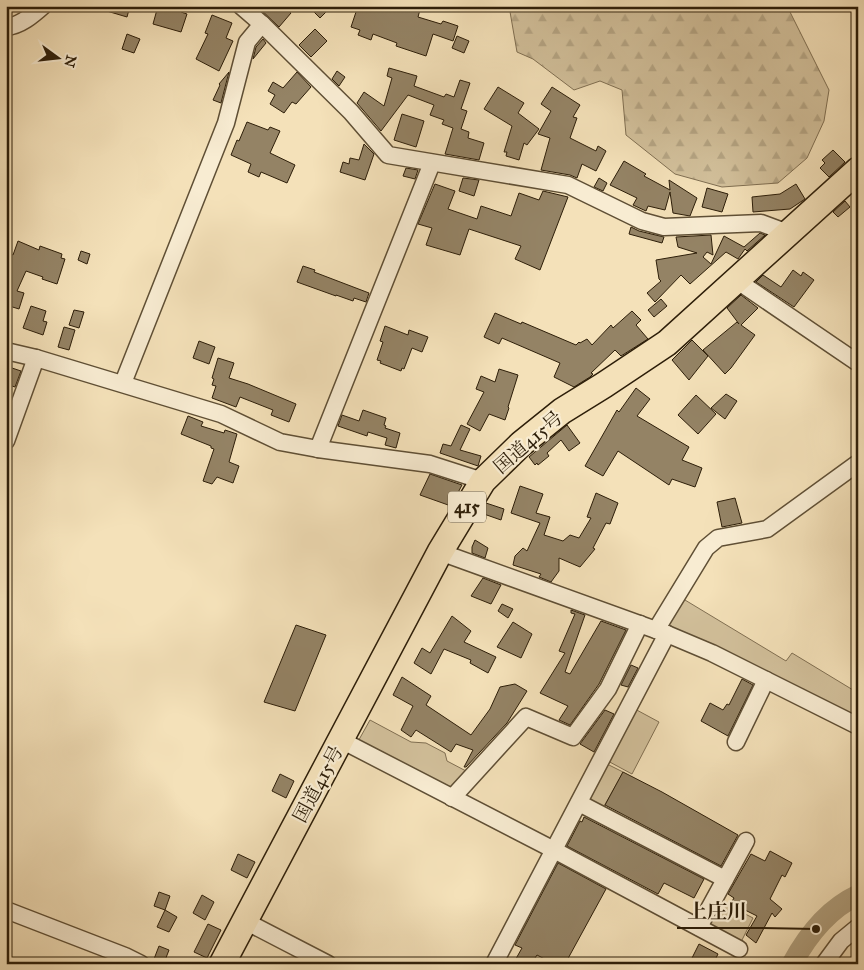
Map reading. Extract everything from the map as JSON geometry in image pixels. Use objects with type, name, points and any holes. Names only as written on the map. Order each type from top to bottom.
[{"type":"highway","name":"国道415号","points":[[222,964],[440,552],[483,481],[521,444],[562,411],[666,343],[788,233],[855,177]]},
{"type":"street","points":[[6,27],[14,26],[35,13],[42,6]]},
{"type":"street","points":[[241,6],[262,24],[351,112],[388,155],[568,185],[642,221],[664,227],[761,223],[788,233]]},
{"type":"street","points":[[123,383],[226,123],[247,42],[262,24]]},
{"type":"street","points":[[318,449],[432,163]]},
{"type":"street","points":[[736,280],[858,363]]},
{"type":"street","points":[[6,351],[123,383],[221,414],[280,442],[430,464],[483,481]]},
{"type":"street","points":[[6,441],[36,358]]},
{"type":"street","points":[[494,964],[633,700],[662,632],[706,548],[718,538],[767,529],[858,463]]},
{"type":"street","points":[[440,552],[662,632],[712,653],[858,726]]},
{"type":"street","points":[[452,798],[526,717],[573,737],[608,688],[640,624]]},
{"type":"street","points":[[736,742],[766,680]]},
{"type":"street","points":[[608,688],[633,700]]},
{"type":"street","points":[[341,740],[740,949]]},
{"type":"street","points":[[579,803],[725,879]]},
{"type":"street","points":[[699,927],[746,841]]},
{"type":"street","points":[[6,910],[141,964]]},
{"type":"street","points":[[244,921],[328,964]]},
{"type":"street","points":[[824,964],[841,941],[858,927]]},
{"type":"green space","points":[[509,6],[787,6],[829,90],[824,121],[807,158],[778,183],[722,187],[675,174],[626,135],[622,90],[600,81],[574,90],[533,59],[517,52]]},
{"type":"green space","points":[[680,597],[786,661],[792,653],[858,693],[858,721],[663,629]]},
{"type":"green space","points":[[633,708],[659,722],[632,774],[606,760]]},
{"type":"green space","points":[[370,720],[411,742],[426,743],[445,753],[447,761],[466,771],[452,795],[356,745]]},
{"type":"green space","points":[[603,762],[623,772],[602,810],[583,801]]},
{"type":"green space","points":[[720,901],[753,918],[741,942],[708,925]]},
{"type":"building","points":[[100,6],[130,6],[127,17],[100,9]]},
{"type":"building","points":[[158,6],[183,6],[181,12],[187,14],[181,32],[153,24]]},
{"type":"building","points":[[257,6],[283,6],[291,13],[279,27]]},
{"type":"building","points":[[308,6],[332,6],[320,18]]},
{"type":"building","points":[[358,6],[421,6],[418,17],[441,24],[443,21],[458,26],[453,41],[433,34],[426,56],[396,46],[397,43],[373,34],[371,40],[358,35],[360,30],[351,27]]},
{"type":"building","points":[[212,15],[232,23],[226,38],[233,41],[219,71],[196,59],[208,34],[205,33]]},
{"type":"building","points":[[315,29],[327,41],[311,57],[299,45]]},
{"type":"building","points":[[127,34],[140,39],[134,53],[122,49]]},
{"type":"building","points":[[457,36],[469,41],[464,53],[452,48]]},
{"type":"building","points":[[263,39],[266,43],[253,59],[256,47]]},
{"type":"building","points":[[389,68],[417,76],[414,86],[444,97],[446,94],[454,97],[460,80],[470,83],[461,109],[467,111],[461,129],[469,132],[468,138],[484,143],[479,160],[445,154],[453,128],[442,124],[444,120],[430,115],[434,105],[408,95],[381,131],[357,103],[364,92],[384,106],[392,78],[387,76]]},
{"type":"building","points":[[337,71],[345,77],[339,86],[332,79]]},
{"type":"building","points":[[229,72],[221,103],[213,100],[219,84]]},
{"type":"building","points":[[297,72],[311,87],[296,104],[292,102],[284,113],[270,104],[275,95],[268,91],[273,82],[283,88]]},
{"type":"building","points":[[498,87],[524,103],[518,113],[539,129],[527,145],[524,143],[519,160],[506,156],[507,152],[504,152],[512,126],[484,109]]},
{"type":"building","points":[[552,87],[580,105],[573,117],[577,118],[570,138],[596,151],[598,146],[606,151],[596,171],[582,164],[577,178],[541,170],[550,138],[538,134],[551,111],[541,104]]},
{"type":"building","points":[[402,114],[424,121],[416,147],[394,140]]},
{"type":"building","points":[[247,122],[268,130],[270,127],[280,131],[270,153],[295,165],[287,183],[261,172],[259,177],[248,172],[251,164],[231,155]]},
{"type":"building","points":[[364,144],[374,154],[365,180],[340,172],[343,162],[349,164],[350,158],[359,160]]},
{"type":"building","points":[[833,150],[845,162],[829,177],[820,168],[825,163],[822,160]]},
{"type":"building","points":[[624,161],[646,174],[644,176],[670,190],[669,180],[697,198],[690,216],[673,213],[670,192],[665,210],[648,206],[646,211],[633,205],[637,198],[610,185]]},
{"type":"building","points":[[406,168],[418,170],[415,179],[403,176]]},
{"type":"building","points":[[463,178],[479,180],[474,196],[459,191]]},
{"type":"building","points":[[599,178],[607,183],[603,191],[594,187]]},
{"type":"building","points":[[435,184],[455,191],[448,209],[477,219],[481,206],[511,216],[519,193],[539,200],[543,191],[568,197],[540,270],[515,259],[521,246],[469,229],[460,255],[426,245],[432,228],[418,224]]},
{"type":"building","points":[[796,184],[805,199],[790,209],[753,212],[752,197],[780,194]]},
{"type":"building","points":[[707,188],[728,194],[722,212],[702,207]]},
{"type":"building","points":[[845,201],[850,207],[838,217],[833,212]]},
{"type":"building","points":[[631,227],[639,231],[664,237],[662,243],[629,234]]},
{"type":"building","points":[[760,233],[765,235],[747,251],[745,249],[738,259],[726,252],[690,284],[681,275],[655,302],[647,293],[661,281],[656,260],[697,253],[678,247],[676,237],[711,235],[713,255],[707,252],[703,257],[711,264],[724,236],[744,247]]},
{"type":"building","points":[[18,241],[39,250],[40,246],[62,254],[61,258],[65,259],[57,284],[26,271],[17,291],[24,293],[19,309],[6,305],[6,252],[13,255]]},
{"type":"building","points":[[81,251],[90,254],[87,264],[78,260]]},
{"type":"building","points":[[303,266],[369,293],[366,302],[354,298],[353,301],[297,282]]},
{"type":"building","points":[[793,270],[801,276],[803,272],[814,280],[794,307],[756,282],[763,275],[781,287]]},
{"type":"building","points":[[741,295],[758,308],[741,325],[755,335],[725,374],[703,350],[737,322],[739,324],[727,308]]},
{"type":"building","points":[[661,299],[667,306],[654,317],[648,310]]},
{"type":"building","points":[[31,306],[46,311],[43,321],[47,322],[43,335],[23,328]]},
{"type":"building","points":[[74,310],[84,312],[79,328],[69,325]]},
{"type":"building","points":[[632,311],[641,320],[636,325],[648,339],[621,356],[615,350],[591,373],[593,374],[590,377],[574,387],[554,377],[560,363],[502,338],[499,344],[484,337],[495,313],[521,324],[522,322],[576,345],[587,339],[592,345],[611,325],[613,328]]},
{"type":"building","points":[[385,326],[408,335],[409,330],[428,337],[422,352],[412,348],[404,369],[402,368],[401,371],[377,360],[383,342],[380,341]]},
{"type":"building","points":[[64,327],[75,330],[69,350],[58,347]]},
{"type":"building","points":[[692,340],[708,356],[689,380],[672,360]]},
{"type":"building","points":[[199,341],[215,347],[209,364],[193,358]]},
{"type":"building","points":[[218,358],[234,363],[229,378],[296,404],[289,422],[271,415],[273,410],[240,397],[236,407],[212,398],[216,386],[212,385],[214,379],[212,378]]},
{"type":"building","points":[[6,366],[21,371],[15,387],[6,384]]},
{"type":"building","points":[[499,369],[518,375],[509,408],[505,420],[489,414],[480,431],[467,424],[484,392],[476,389],[481,376],[495,382]]},
{"type":"building","points":[[636,388],[650,399],[637,416],[689,447],[682,460],[702,468],[695,487],[672,479],[669,485],[618,451],[603,476],[585,466],[617,410],[619,412]]},
{"type":"building","points":[[726,394],[737,401],[725,419],[711,408]]},
{"type":"building","points":[[696,395],[716,414],[698,434],[678,415]]},
{"type":"building","points":[[363,410],[386,418],[385,428],[400,433],[396,448],[385,445],[387,438],[368,432],[367,436],[338,426],[342,415],[359,421]]},
{"type":"building","points":[[188,416],[203,422],[201,426],[224,433],[225,430],[237,434],[229,462],[239,466],[233,483],[217,477],[212,484],[203,481],[214,449],[181,434]]},
{"type":"building","points":[[461,425],[470,429],[460,450],[481,456],[478,466],[440,453],[443,444],[451,446]]},
{"type":"building","points":[[567,425],[580,443],[569,451],[561,440],[547,453],[549,456],[538,465],[537,463],[535,465],[529,457]]},
{"type":"building","points":[[430,474],[462,485],[451,506],[420,495]]},
{"type":"building","points":[[520,486],[543,494],[536,513],[550,517],[544,535],[563,541],[570,535],[579,538],[591,518],[587,517],[596,493],[618,503],[610,524],[606,523],[593,548],[595,549],[580,567],[559,558],[559,571],[551,582],[539,577],[541,574],[513,565],[515,556],[523,548],[527,551],[540,523],[511,513]]},
{"type":"building","points":[[735,498],[742,523],[722,527],[717,502]]},
{"type":"building","points":[[486,503],[504,509],[501,520],[481,513]]},
{"type":"building","points":[[475,540],[488,548],[485,558],[472,553]]},
{"type":"building","points":[[483,578],[501,585],[491,604],[471,596]]},
{"type":"building","points":[[502,604],[513,609],[508,618],[498,611]]},
{"type":"building","points":[[571,610],[585,615],[565,672],[570,674],[601,621],[626,630],[599,684],[570,725],[559,720],[568,706],[540,693],[565,653],[559,651],[575,614],[571,613]]},
{"type":"building","points":[[452,616],[471,631],[464,642],[496,657],[488,673],[470,663],[471,660],[444,649],[431,674],[414,663],[422,648],[430,653]]},
{"type":"building","points":[[513,622],[532,634],[521,658],[497,647]]},
{"type":"building","points":[[296,625],[326,635],[295,711],[264,702]]},
{"type":"building","points":[[631,665],[638,668],[628,687],[621,685]]},
{"type":"building","points":[[402,677],[431,696],[426,705],[471,735],[490,709],[500,687],[515,684],[527,691],[507,723],[464,767],[473,750],[456,744],[451,752],[416,730],[411,737],[401,730],[413,706],[393,695]]},
{"type":"building","points":[[742,679],[753,685],[728,736],[701,721],[710,703],[723,710],[727,704],[729,705]]},
{"type":"building","points":[[605,710],[614,714],[594,752],[580,744]]},
{"type":"building","points":[[623,772],[738,835],[721,866],[605,805]]},
{"type":"building","points":[[280,774],[294,781],[286,798],[272,791]]},
{"type":"building","points":[[584,817],[704,879],[694,898],[664,883],[658,894],[567,846]]},
{"type":"building","points":[[770,851],[792,863],[785,877],[782,875],[770,899],[782,909],[775,917],[772,913],[756,943],[746,935],[757,916],[731,903],[734,898],[728,894],[751,854],[765,861]]},
{"type":"building","points":[[238,854],[255,862],[247,878],[231,870]]},
{"type":"building","points":[[558,863],[606,889],[565,964],[554,964],[537,955],[531,964],[513,964],[522,948],[515,945]]},
{"type":"building","points":[[159,892],[170,896],[165,910],[154,906]]},
{"type":"building","points":[[202,895],[214,902],[205,920],[193,913]]},
{"type":"building","points":[[165,910],[177,917],[169,932],[157,927]]},
{"type":"building","points":[[208,924],[221,930],[207,958],[194,952]]},
{"type":"building","points":[[699,944],[718,954],[713,964],[689,964]]},
{"type":"building","points":[[159,946],[169,950],[164,963],[154,959]]},
{"type":"waterway","points":[[792,964],[804,943],[819,924],[837,908],[858,895]]},
{"type":"place","name":"上庄川","points":[[816,929]]}]
